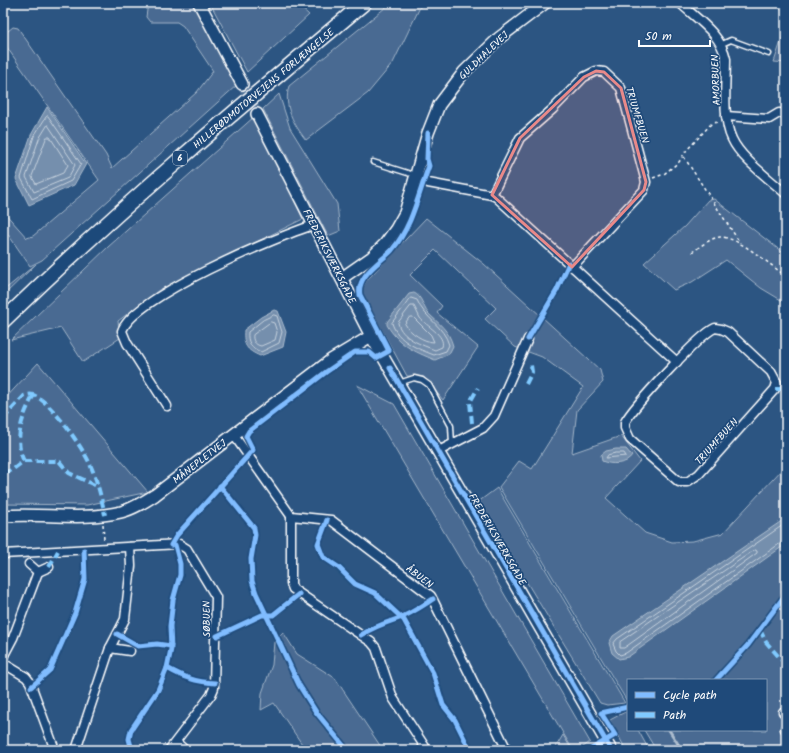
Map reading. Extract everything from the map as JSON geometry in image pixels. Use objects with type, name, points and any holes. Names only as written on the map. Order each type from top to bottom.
[{"type":"highway","name":"HILLERØDMOTORVEJENS FORLÆNGELSE","points":[[3,321],[123,208],[240,106],[364,3]]},
{"type":"street","points":[[199,3],[242,84]]},
{"type":"street","name":"GULDHALEVEJ","points":[[342,278],[372,257],[385,244],[405,213],[417,176],[428,133],[439,105],[464,72],[499,38],[545,3]]},
{"type":"street","name":"AMORBUEN","points":[[680,3],[722,44],[726,59],[727,118],[732,139],[738,149],[786,194]]},
{"type":"street","name":"TRIUMFBUEN","points":[[492,195],[520,138],[554,109],[584,77],[596,71],[604,72],[621,88],[645,180]]},
{"type":"street","name":"FREDERIKSVÆRKSGADE","points":[[257,114],[371,336],[610,750]]},
{"type":"street","name":"AMORBUEN","points":[[727,118],[769,118],[779,114],[786,114]]},
{"type":"street","points":[[417,176],[428,182],[492,195],[677,362]]},
{"type":"street","points":[[572,267],[644,190],[645,180]]},
{"type":"street","points":[[167,406],[126,343],[122,331],[128,320],[165,292],[253,248],[288,233],[314,225]]},
{"type":"street","name":"TRIUMFBUEN","points":[[721,329],[728,332],[771,372],[777,383],[772,394],[699,474],[693,479],[683,482],[671,477],[630,439],[625,428],[628,417],[677,362],[709,331],[721,329]]},
{"type":"street","name":"MÅNEPLETVEJ","points":[[3,516],[105,515],[123,511],[139,505],[155,495],[331,360],[371,336]]},
{"type":"street","points":[[437,452],[483,428],[494,416],[528,339]]},
{"type":"street","points":[[233,434],[290,516],[291,584],[293,589],[371,642],[376,648],[393,698],[427,750]]},
{"type":"street","name":"ÅBUEN","points":[[290,516],[331,520],[431,596],[507,750]]},
{"type":"street","name":"SØBUEN","points":[[3,554],[179,544],[184,546],[216,596],[214,688],[211,695],[169,750]]},
{"type":"street","points":[[76,750],[110,648],[124,619],[131,566],[130,547]]},
{"type":"street","points":[[29,564],[38,572]]},
{"type":"street","points":[[3,657],[13,638],[38,572],[49,567]]},
{"type":"street","points":[[110,648],[130,651]]},
{"type":"street","points":[[3,663],[26,677],[30,682],[55,750]]},
{"type":"street","points":[[176,742],[185,750]]},
{"type":"lane","name":"AMORBUEN","points":[[722,44],[731,40],[769,54]]},
{"type":"lane","points":[[372,162],[417,176]]},
{"type":"lane","points":[[398,383],[414,378],[422,380],[429,385],[451,426],[452,444]]},
{"type":"path","points":[[645,180],[664,174],[684,157],[686,151],[712,123],[727,118]]},
{"type":"path","points":[[684,157],[741,245]]},
{"type":"path","points":[[692,252],[712,239],[719,237],[732,239],[786,276]]},
{"type":"path","points":[[103,526],[104,534]]},
{"type":"highlighted area","points":[[596,71],[604,72],[621,88],[646,182],[644,190],[572,267],[492,195],[520,138],[584,77]]},
{"type":"shaded area","points":[[148,3],[193,3],[237,85],[42,260],[30,266],[3,227],[3,211],[27,238],[33,236],[99,180],[6,46],[3,35],[13,27],[18,28],[106,155],[112,168],[197,92],[213,71],[183,26],[177,22],[150,22],[146,17]]},
{"type":"shaded area","points":[[210,3],[296,3],[309,15],[247,72]]},
{"type":"shaded area","points":[[391,3],[422,3],[393,63],[368,93],[306,140],[297,128],[291,115],[287,101],[289,86]]},
{"type":"shaded area","points":[[786,27],[786,63],[774,62]]},
{"type":"shaded area","points":[[279,94],[290,128],[337,204],[340,231],[328,236],[263,109]]},
{"type":"shaded area","points":[[255,116],[303,219],[159,290],[118,321],[120,338],[83,362],[61,328],[11,340],[108,247]]},
{"type":"shaded area","points":[[714,199],[786,255],[786,303],[761,288],[726,260],[692,282],[674,290],[644,263],[685,226],[708,200]]},
{"type":"shaded area","points":[[426,218],[484,264],[600,370],[603,382],[577,410],[572,453],[621,436],[640,461],[606,498],[645,533],[672,542],[693,541],[723,533],[786,465],[786,750],[656,750],[645,731],[767,731],[767,679],[627,679],[627,701],[499,487],[519,461],[532,469],[583,387],[542,357],[515,347],[485,319],[496,308],[435,250],[410,275],[442,306],[437,313],[478,347],[443,400],[424,377],[407,376],[361,291],[367,280]]},
{"type":"shaded area","points":[[36,264],[3,296],[3,291]]},
{"type":"shaded area","points":[[38,363],[148,492],[87,505],[3,504],[3,401]]},
{"type":"shaded area","points":[[357,385],[394,404],[590,742],[579,750],[573,750]]},
{"type":"shaded area","points":[[497,488],[625,703],[607,705],[600,703],[478,502]]},
{"type":"shaded area","points":[[283,632],[297,654],[335,678],[383,750],[306,750],[274,703],[261,710],[262,693],[272,665],[274,642]]},
{"type":"shaded area","points":[[627,711],[627,731],[639,731],[649,750],[626,750],[610,720]]},
{"type":"shaded area","points":[[563,735],[572,750],[554,750]]},
{"type":"water","points":[[47,107],[86,164],[74,185],[29,205],[16,179],[31,135]]},
{"type":"water","points":[[414,293],[421,299],[426,311],[449,336],[453,346],[449,354],[435,360],[420,354],[407,347],[396,338],[387,325],[387,322],[409,294]]},
{"type":"water","points":[[274,310],[278,311],[286,332],[283,347],[260,356],[251,352],[246,346],[244,340],[244,330],[261,317]]},
{"type":"water","points":[[626,449],[632,456],[630,459],[622,463],[609,463],[602,461],[601,455],[606,451]]},
{"type":"water","points":[[786,518],[786,544],[628,657],[619,659],[612,653],[609,643],[613,636]]},
{"type":"waterway","points":[[670,731],[682,750]]},
{"type":"tunnel","points":[[242,84],[257,114]]},
{"type":"marked path","points":[[526,384],[532,372],[531,365]]},
{"type":"marked path","points":[[472,423],[470,402],[478,388]]},
{"type":"marked path","points":[[775,389],[783,389],[786,392]]},
{"type":"marked path","points":[[3,419],[26,395],[33,395],[48,405],[72,435],[89,462],[97,481],[105,515]]},
{"type":"marked path","points":[[24,461],[19,444],[19,436],[23,418],[34,395]]},
{"type":"marked path","points":[[3,473],[12,470],[24,461],[59,461],[69,473],[99,487]]},
{"type":"marked path","points":[[49,567],[58,551]]},
{"type":"marked path","points":[[760,630],[766,642],[786,665]]},
{"type":"cycle path","points":[[171,545],[177,535],[253,450],[246,436],[249,431],[326,372],[355,352],[369,352],[376,358],[389,351],[360,295],[360,288],[365,276],[370,270],[392,250],[410,220],[429,166],[427,159],[428,133]]},
{"type":"cycle path","points":[[528,339],[557,290],[569,263]]},
{"type":"cycle path","points":[[390,368],[611,750]]},
{"type":"cycle path","points":[[220,486],[254,528],[255,535],[251,559],[252,581],[256,593],[299,685],[316,712],[347,750]]},
{"type":"cycle path","points":[[327,520],[318,544],[323,557],[338,567],[355,584],[375,593],[404,620],[433,673],[443,705],[455,720],[470,750]]},
{"type":"cycle path","points":[[132,750],[129,739],[131,730],[158,690],[167,668],[171,649],[170,626],[173,600],[180,575],[180,564],[175,545]]},
{"type":"cycle path","points":[[31,687],[50,670],[75,613],[85,579],[84,550]]},
{"type":"cycle path","points":[[217,636],[262,615],[273,615],[299,594]]},
{"type":"cycle path","points":[[717,679],[748,645],[786,594]]},
{"type":"cycle path","points":[[361,635],[406,615],[433,599]]},
{"type":"cycle path","points":[[117,634],[138,646],[157,644],[171,646]]},
{"type":"cycle path","points":[[167,668],[178,674],[201,682],[215,683]]},
{"type":"cycle path","points":[[590,750],[615,735],[601,713],[627,707]]}]
